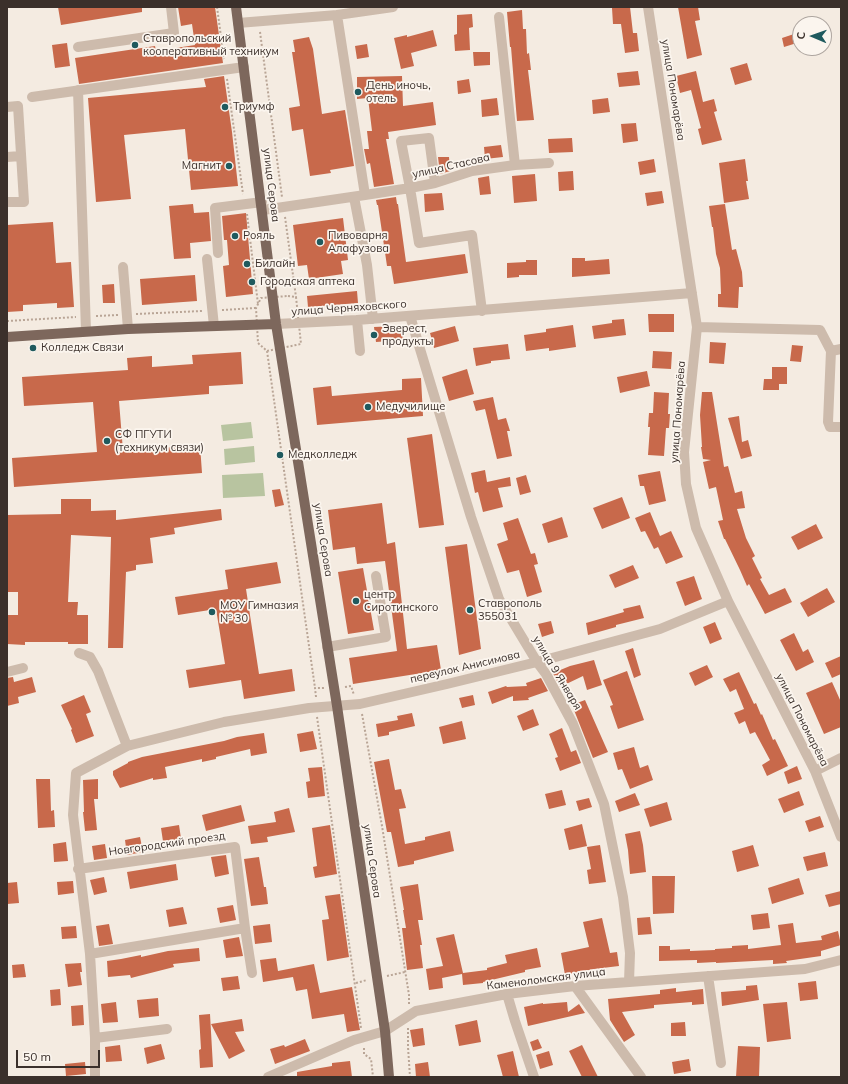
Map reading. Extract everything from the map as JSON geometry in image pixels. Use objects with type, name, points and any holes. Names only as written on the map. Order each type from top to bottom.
[{"type":"main road","name":"улица Серова","points":[[236,7],[276,324],[337,706],[385,1031],[389,1077]]},
{"type":"main road","name":"улица Черняховского","points":[[7,337],[128,329],[276,324]]},
{"type":"street","points":[[78,47],[174,33],[171,7]]},
{"type":"street","points":[[238,23],[337,15],[393,7]]},
{"type":"street","name":"улица Пономарёва","points":[[648,7],[697,327],[684,452],[686,484],[696,528],[728,601],[815,771],[841,837]]},
{"type":"street","points":[[337,15],[365,195]]},
{"type":"street","points":[[499,17],[515,165]]},
{"type":"street","points":[[32,97],[244,67]]},
{"type":"street","points":[[78,90],[86,332]]},
{"type":"street","points":[[7,107],[18,106],[24,202],[7,202]]},
{"type":"street","points":[[218,253],[215,208],[244,204],[284,207],[410,188],[401,141],[429,138],[435,183]]},
{"type":"street","points":[[7,157],[21,156]]},
{"type":"street","name":"улица Стасова","points":[[482,311],[472,235],[419,243],[410,188],[435,183],[472,171],[515,165],[549,163]]},
{"type":"street","points":[[354,197],[367,265],[373,319]]},
{"type":"street","points":[[207,259],[214,326]]},
{"type":"street","points":[[123,267],[128,329]]},
{"type":"street","name":"улица Черняховского","points":[[276,324],[482,311],[692,293]]},
{"type":"street","name":"улица 9 Января","points":[[410,316],[471,517],[499,599],[537,662],[546,674],[573,724],[604,804],[623,897],[630,953],[629,982]]},
{"type":"street","points":[[357,320],[360,351]]},
{"type":"street","points":[[697,327],[820,330],[836,350],[828,422],[830,426],[841,427]]},
{"type":"street","points":[[327,647],[386,637],[376,576]]},
{"type":"street","name":"переулок Анисимова","points":[[78,869],[73,815],[76,773],[127,746],[224,722],[309,708],[360,704],[537,662],[660,629],[728,601]]},
{"type":"street","points":[[79,653],[90,657],[98,671],[127,746]]},
{"type":"street","points":[[7,672],[23,668]]},
{"type":"street","points":[[815,771],[841,758]]},
{"type":"street","name":"Новгородский проезд","points":[[78,869],[235,847],[246,928]]},
{"type":"street","points":[[78,869],[90,954],[95,1038],[95,1077]]},
{"type":"street","points":[[90,954],[246,928],[252,973]]},
{"type":"street","name":"Каменоломская улица","points":[[268,1077],[354,1040],[385,1031],[416,1011],[507,994],[576,986],[805,969],[841,960]]},
{"type":"street","points":[[708,976],[721,1063]]},
{"type":"street","points":[[576,986],[641,1077]]},
{"type":"street","points":[[507,994],[534,1077]]},
{"type":"street","points":[[95,1038],[167,1029]]},
{"type":"path","points":[[217,7],[244,204],[247,212],[258,304]]},
{"type":"path","points":[[260,32],[296,297]]},
{"type":"path","points":[[267,351],[315,688]]},
{"type":"green space","points":[[251,422],[253,438],[223,441],[221,425]]},
{"type":"green space","points":[[254,446],[255,462],[225,465],[224,449]]},
{"type":"green space","points":[[263,473],[265,496],[223,498],[222,475]]},
{"type":"building","points":[[58,7],[142,7],[142,12],[61,25]]},
{"type":"building","points":[[178,7],[215,7],[223,63],[79,84],[75,58],[155,46],[156,51],[195,45],[192,24],[181,26]]},
{"type":"building","points":[[630,7],[633,33],[637,33],[639,51],[625,53],[621,24],[613,24],[612,8]]},
{"type":"building","points":[[678,7],[698,7],[700,20],[695,21],[702,55],[687,59]]},
{"type":"building","points":[[522,10],[523,29],[526,29],[527,54],[529,53],[531,70],[528,70],[534,120],[517,121],[507,12]]},
{"type":"building","points":[[472,14],[473,27],[469,28],[470,50],[455,51],[454,35],[457,34],[457,15]]},
{"type":"building","points":[[433,30],[437,46],[411,53],[414,66],[401,69],[394,38],[407,35],[407,37]]},
{"type":"building","points":[[792,35],[792,44],[784,47],[782,38]]},
{"type":"building","points":[[309,37],[313,49],[322,114],[345,110],[354,166],[330,170],[331,173],[310,176],[303,129],[292,131],[289,108],[300,106],[292,52],[295,52],[293,40]]},
{"type":"building","points":[[67,43],[70,66],[55,68],[52,45]]},
{"type":"building","points":[[367,44],[369,57],[357,59],[355,46]]},
{"type":"building","points":[[473,52],[490,52],[490,65],[474,66]]},
{"type":"building","points":[[747,63],[752,80],[735,85],[730,68]]},
{"type":"building","points":[[638,71],[640,85],[619,87],[617,73]]},
{"type":"building","points":[[696,71],[703,102],[714,99],[717,111],[714,112],[722,140],[702,145],[698,129],[701,128],[691,90],[680,93],[676,76]]},
{"type":"building","points":[[224,76],[238,186],[191,190],[185,129],[124,135],[131,199],[96,202],[88,98],[206,87],[204,79]]},
{"type":"building","points":[[402,76],[403,106],[433,102],[436,125],[388,132],[389,139],[386,139],[394,184],[374,187],[370,163],[367,164],[364,149],[369,149],[367,131],[372,131],[368,98],[357,99],[357,77]]},
{"type":"building","points":[[469,79],[471,92],[458,94],[457,81]]},
{"type":"building","points":[[497,98],[499,115],[482,117],[481,100]]},
{"type":"building","points":[[608,98],[610,112],[593,114],[592,100]]},
{"type":"building","points":[[636,123],[638,141],[623,143],[621,124]]},
{"type":"building","points":[[572,138],[573,152],[549,153],[548,139]]},
{"type":"building","points":[[501,145],[503,157],[485,159],[484,147]]},
{"type":"building","points":[[438,157],[449,157],[450,171],[440,174]]},
{"type":"building","points":[[654,159],[656,172],[640,175],[638,162]]},
{"type":"building","points":[[745,159],[749,199],[724,203],[719,163]]},
{"type":"building","points":[[573,171],[574,190],[559,191],[558,172]]},
{"type":"building","points":[[535,174],[537,201],[514,203],[512,176]]},
{"type":"building","points":[[489,176],[491,194],[480,195],[478,178]]},
{"type":"building","points":[[662,191],[664,203],[647,206],[645,193]]},
{"type":"building","points":[[442,193],[444,210],[425,212],[424,194]]},
{"type":"building","points":[[396,197],[406,262],[465,254],[468,273],[394,284],[391,266],[387,266],[376,200]]},
{"type":"building","points":[[193,204],[194,213],[209,212],[211,241],[190,243],[191,258],[174,259],[169,206]]},
{"type":"building","points":[[725,204],[732,250],[736,249],[742,272],[743,287],[739,287],[738,308],[718,307],[718,294],[721,294],[720,268],[716,254],[709,206]]},
{"type":"building","points":[[246,213],[253,294],[226,297],[223,266],[229,265],[227,240],[224,240],[222,216]]},
{"type":"building","name":"Пивоварня Алафузова","points":[[343,218],[348,260],[341,261],[343,274],[309,279],[307,265],[298,266],[293,225]]},
{"type":"building","points":[[53,222],[56,263],[71,262],[74,307],[57,308],[57,303],[23,305],[23,311],[7,312],[7,225]]},
{"type":"building","points":[[572,258],[585,258],[585,261],[609,259],[610,274],[572,277]]},
{"type":"building","points":[[526,260],[537,260],[537,275],[519,275],[519,277],[507,278],[507,263],[526,262]]},
{"type":"building","points":[[195,275],[197,301],[142,305],[140,279]]},
{"type":"building","points":[[114,284],[115,303],[103,303],[102,285]]},
{"type":"building","points":[[357,291],[358,303],[308,307],[307,296]]},
{"type":"building","points":[[648,314],[674,314],[674,332],[649,332]]},
{"type":"building","points":[[624,319],[626,335],[594,339],[592,326],[612,323],[612,320]]},
{"type":"building","points":[[573,325],[576,347],[549,351],[549,348],[526,351],[524,335],[546,332],[546,329]]},
{"type":"building","points":[[397,326],[401,329],[404,340],[376,342],[374,327]]},
{"type":"building","points":[[455,326],[459,341],[434,348],[430,333]]},
{"type":"building","points":[[710,342],[726,343],[724,364],[709,363]]},
{"type":"building","points":[[508,344],[510,359],[491,361],[491,363],[476,366],[473,348]]},
{"type":"building","points":[[792,345],[803,346],[801,362],[790,361]]},
{"type":"building","points":[[653,351],[672,352],[671,369],[652,368]]},
{"type":"building","points":[[241,352],[243,384],[209,386],[209,394],[119,401],[123,451],[200,445],[202,473],[14,487],[12,458],[97,452],[93,402],[24,406],[22,377],[128,370],[127,358],[152,356],[152,367],[193,364],[192,355]]},
{"type":"building","points":[[772,367],[787,367],[787,384],[779,384],[779,390],[763,390],[764,379],[772,379]]},
{"type":"building","points":[[467,369],[474,394],[449,401],[442,377]]},
{"type":"building","points":[[647,371],[650,386],[620,393],[617,377]]},
{"type":"building","points":[[421,378],[423,416],[317,425],[313,388],[331,386],[332,396],[402,390],[402,379]]},
{"type":"building","points":[[654,392],[669,393],[669,428],[666,428],[664,456],[648,455],[650,427],[648,427],[649,413],[653,413]]},
{"type":"building","points":[[702,392],[712,392],[724,467],[728,466],[735,493],[742,491],[745,508],[737,509],[746,538],[755,556],[752,558],[762,578],[760,579],[769,595],[785,588],[792,602],[765,614],[749,584],[747,586],[724,539],[718,521],[723,520],[716,487],[709,489],[703,462],[711,460],[703,459],[701,447],[700,415]]},
{"type":"building","points":[[493,397],[498,420],[506,418],[510,431],[507,431],[512,456],[497,459],[485,409],[476,411],[473,401]]},
{"type":"building","points":[[739,416],[742,442],[748,440],[752,456],[741,459],[728,418]]},
{"type":"building","points":[[432,434],[444,525],[419,528],[407,438]]},
{"type":"building","points":[[485,470],[487,482],[510,477],[511,486],[498,488],[503,507],[483,512],[478,492],[475,493],[471,473]]},
{"type":"building","points":[[660,471],[666,501],[649,505],[644,486],[640,486],[638,475]]},
{"type":"building","points":[[526,475],[531,492],[520,495],[516,478]]},
{"type":"building","points":[[280,489],[284,505],[275,507],[272,490]]},
{"type":"building","points":[[622,497],[630,518],[602,529],[593,508]]},
{"type":"building","points":[[61,499],[91,499],[91,511],[116,510],[116,520],[221,509],[222,520],[174,528],[175,534],[150,538],[153,563],[136,565],[136,570],[126,572],[123,648],[108,648],[111,537],[71,535],[68,602],[78,602],[77,615],[88,615],[88,644],[68,644],[68,642],[25,642],[25,645],[7,644],[7,615],[18,615],[18,592],[7,592],[7,515],[61,514]]},
{"type":"building","points":[[382,503],[387,544],[395,542],[407,649],[437,645],[441,670],[353,684],[349,658],[397,651],[385,561],[357,564],[355,547],[333,550],[328,510]]},
{"type":"building","points":[[650,512],[660,536],[671,531],[683,557],[666,564],[658,547],[654,549],[645,531],[641,532],[635,518]]},
{"type":"building","points":[[562,517],[568,537],[548,543],[542,524]]},
{"type":"building","points":[[518,518],[531,554],[535,553],[538,564],[534,565],[542,592],[527,597],[519,570],[507,573],[497,544],[508,540],[503,523]]},
{"type":"building","points":[[816,524],[823,538],[798,550],[791,537]]},
{"type":"building","points":[[467,544],[481,649],[459,655],[445,547]]},
{"type":"building","points":[[277,562],[281,583],[246,589],[259,674],[292,669],[295,691],[244,699],[241,680],[189,688],[186,670],[225,664],[216,609],[178,615],[175,597],[228,589],[225,570]]},
{"type":"building","points":[[633,565],[639,578],[615,588],[609,575]]},
{"type":"building","name":"центр Сиротинского","points":[[363,568],[374,630],[348,634],[338,572]]},
{"type":"building","points":[[694,576],[702,599],[685,606],[676,582]]},
{"type":"building","points":[[827,588],[835,602],[808,617],[800,603]]},
{"type":"building","points":[[640,605],[644,618],[616,625],[616,627],[588,635],[586,623],[624,612],[623,609]]},
{"type":"building","points":[[551,621],[554,633],[542,637],[538,624]]},
{"type":"building","points":[[715,622],[722,639],[710,644],[703,627]]},
{"type":"building","points":[[794,633],[803,652],[808,649],[814,662],[796,671],[780,640]]},
{"type":"building","points":[[633,648],[641,675],[634,678],[625,651]]},
{"type":"building","points":[[841,656],[841,674],[832,678],[825,663]]},
{"type":"building","points":[[594,660],[602,685],[587,690],[583,676],[560,687],[553,673],[570,666]]},
{"type":"building","points":[[707,665],[713,677],[695,686],[689,673]]},
{"type":"building","points":[[627,671],[644,720],[618,729],[610,706],[613,705],[603,680]]},
{"type":"building","points":[[739,672],[754,704],[756,703],[773,740],[775,739],[788,766],[767,776],[762,765],[770,760],[755,732],[750,734],[745,721],[739,724],[734,713],[744,709],[736,689],[730,692],[723,679]]},
{"type":"building","points":[[13,677],[14,682],[32,677],[36,692],[18,697],[19,703],[7,706],[7,678]]},
{"type":"building","points":[[541,678],[548,691],[528,698],[529,700],[513,701],[513,696],[492,704],[488,692],[506,686],[527,686],[526,683]]},
{"type":"building","points":[[832,682],[841,702],[841,727],[824,734],[806,693]]},
{"type":"building","points":[[84,695],[91,712],[86,714],[94,736],[76,743],[71,730],[72,729],[61,705]]},
{"type":"building","points":[[473,695],[475,705],[462,708],[459,698]]},
{"type":"building","points":[[585,700],[608,752],[593,758],[572,705]]},
{"type":"building","points":[[533,709],[539,725],[523,731],[517,716]]},
{"type":"building","points":[[412,713],[415,726],[389,732],[389,735],[378,737],[376,724],[398,720],[397,716]]},
{"type":"building","points":[[462,721],[466,739],[443,744],[439,727]]},
{"type":"building","points":[[562,728],[571,752],[576,750],[581,763],[560,771],[555,758],[558,757],[549,734]]},
{"type":"building","points":[[313,731],[317,749],[300,752],[297,734]]},
{"type":"building","points":[[264,733],[267,753],[251,756],[250,749],[202,762],[202,759],[165,767],[167,778],[153,780],[153,778],[120,788],[113,775],[113,771],[128,762],[142,757],[224,741],[237,737]]},
{"type":"building","points":[[634,747],[640,768],[648,765],[653,780],[630,789],[622,769],[618,770],[613,753]]},
{"type":"building","points":[[389,759],[395,790],[401,789],[406,808],[399,809],[405,844],[425,840],[425,837],[450,831],[454,851],[414,861],[414,864],[398,867],[391,832],[387,832],[374,762]]},
{"type":"building","points":[[797,766],[802,779],[788,784],[784,772]]},
{"type":"building","points":[[322,767],[325,796],[308,798],[306,782],[310,781],[308,768]]},
{"type":"building","points":[[36,779],[50,779],[51,811],[54,810],[55,827],[38,828]]},
{"type":"building","points":[[98,779],[98,799],[94,799],[97,830],[85,831],[83,812],[83,780]]},
{"type":"building","points":[[562,790],[566,805],[549,809],[545,794]]},
{"type":"building","points":[[799,791],[804,805],[784,813],[778,799]]},
{"type":"building","points":[[635,793],[640,805],[619,812],[615,801]]},
{"type":"building","points":[[589,798],[592,807],[579,811],[576,801]]},
{"type":"building","points":[[667,802],[672,820],[650,827],[644,809]]},
{"type":"building","points":[[241,805],[245,821],[206,831],[202,815]]},
{"type":"building","points":[[289,808],[295,832],[267,837],[268,842],[251,844],[248,826],[276,822],[274,812]]},
{"type":"building","points":[[820,816],[824,827],[809,832],[805,821]]},
{"type":"building","points":[[582,824],[587,846],[569,850],[564,829]]},
{"type":"building","points":[[179,825],[182,845],[164,848],[161,828]]},
{"type":"building","points":[[330,825],[337,874],[315,878],[313,867],[317,866],[312,828]]},
{"type":"building","points":[[640,831],[646,872],[630,874],[625,834]]},
{"type":"building","points":[[140,837],[143,852],[127,855],[125,840]]},
{"type":"building","points":[[66,842],[68,861],[54,862],[53,844]]},
{"type":"building","points":[[105,844],[107,858],[94,860],[92,846]]},
{"type":"building","points":[[600,845],[606,882],[589,884],[587,870],[591,869],[587,847]]},
{"type":"building","points":[[753,845],[759,866],[737,872],[732,851]]},
{"type":"building","points":[[825,852],[828,866],[807,871],[803,857]]},
{"type":"building","points":[[226,855],[229,874],[215,877],[211,857]]},
{"type":"building","points":[[259,857],[264,887],[266,887],[268,904],[251,906],[244,859]]},
{"type":"building","points":[[176,864],[178,880],[130,889],[127,872]]},
{"type":"building","points":[[652,876],[675,876],[674,913],[653,914]]},
{"type":"building","points":[[104,877],[107,892],[94,895],[90,880]]},
{"type":"building","points":[[799,878],[804,894],[772,904],[768,888]]},
{"type":"building","points":[[73,881],[74,893],[58,895],[57,882]]},
{"type":"building","points":[[17,882],[19,903],[7,904],[7,883]]},
{"type":"building","points":[[418,884],[423,920],[418,920],[422,945],[420,945],[423,968],[407,970],[402,928],[406,928],[400,887]]},
{"type":"building","points":[[841,891],[841,904],[829,907],[825,895]]},
{"type":"building","points":[[340,894],[349,957],[327,961],[322,920],[329,919],[325,896]]},
{"type":"building","points":[[233,905],[236,920],[220,923],[217,908]]},
{"type":"building","points":[[183,907],[187,924],[169,927],[166,910]]},
{"type":"building","points":[[768,913],[770,928],[753,930],[751,915]]},
{"type":"building","points":[[650,917],[652,934],[638,935],[637,918]]},
{"type":"building","points":[[602,918],[610,953],[617,952],[619,966],[565,975],[561,953],[589,947],[583,922]]},
{"type":"building","points":[[793,923],[796,943],[822,940],[821,936],[838,931],[841,945],[821,951],[821,956],[786,961],[787,963],[773,964],[773,960],[716,963],[697,963],[697,960],[659,961],[659,946],[670,946],[670,950],[690,949],[690,951],[732,948],[732,946],[748,945],[748,949],[781,945],[778,925]]},
{"type":"building","points":[[109,924],[113,944],[99,946],[96,926]]},
{"type":"building","points":[[270,924],[272,942],[255,944],[253,926]]},
{"type":"building","points":[[76,926],[77,938],[62,939],[61,927]]},
{"type":"building","points":[[454,934],[463,973],[487,970],[487,968],[507,963],[505,955],[537,948],[541,967],[525,970],[525,972],[483,983],[463,985],[462,974],[442,978],[443,988],[429,990],[426,969],[443,966],[436,938]]},
{"type":"building","points":[[239,937],[243,956],[226,958],[223,940]]},
{"type":"building","points":[[199,948],[200,961],[173,964],[174,967],[131,978],[130,975],[108,977],[107,961],[141,955],[141,957],[168,951]]},
{"type":"building","points":[[276,958],[278,971],[314,964],[320,993],[352,987],[360,1030],[347,1032],[344,1014],[312,1019],[307,989],[296,991],[293,977],[263,982],[260,960]]},
{"type":"building","points":[[81,963],[82,972],[80,972],[82,985],[68,987],[65,964]]},
{"type":"building","points":[[24,964],[26,977],[13,978],[12,965]]},
{"type":"building","points":[[238,976],[240,989],[223,991],[221,978]]},
{"type":"building","points":[[816,981],[818,999],[800,1001],[798,983]]},
{"type":"building","points":[[757,985],[759,1000],[722,1006],[721,992],[746,990],[746,986]]},
{"type":"building","points":[[676,988],[676,992],[703,989],[704,1004],[692,1005],[692,1002],[654,1005],[654,1008],[622,1012],[635,1035],[624,1042],[610,1020],[608,999],[660,994],[660,990]]},
{"type":"building","points":[[60,989],[61,1005],[51,1006],[50,990]]},
{"type":"building","points":[[158,998],[159,1016],[139,1018],[137,1000]]},
{"type":"building","points":[[116,1002],[118,1022],[103,1023],[101,1004]]},
{"type":"building","points":[[567,1002],[568,1012],[579,1004],[585,1013],[528,1026],[524,1007],[543,1003]]},
{"type":"building","points":[[787,1002],[791,1039],[767,1042],[763,1004]]},
{"type":"building","points":[[83,1005],[84,1025],[72,1026],[71,1006]]},
{"type":"building","points":[[210,1014],[213,1067],[200,1068],[199,1050],[201,1049],[199,1015]]},
{"type":"building","points":[[242,1019],[244,1031],[235,1032],[245,1051],[229,1059],[211,1024]]},
{"type":"building","points":[[477,1020],[481,1042],[459,1046],[455,1025]]},
{"type":"building","points":[[685,1022],[686,1036],[671,1036],[671,1023]]},
{"type":"building","points":[[423,1028],[425,1045],[413,1047],[410,1030]]},
{"type":"building","points":[[305,1039],[310,1051],[275,1064],[270,1049],[284,1045],[285,1047]]},
{"type":"building","points":[[538,1039],[542,1048],[533,1051],[530,1042]]},
{"type":"building","points":[[161,1044],[165,1059],[147,1064],[144,1048]]},
{"type":"building","points":[[120,1045],[122,1061],[106,1062],[105,1047]]},
{"type":"building","points":[[582,1045],[598,1077],[582,1077],[569,1051]]},
{"type":"building","points":[[738,1046],[760,1047],[759,1077],[736,1077]]},
{"type":"building","points":[[513,1051],[519,1077],[503,1077],[497,1055]]},
{"type":"building","points":[[549,1051],[553,1065],[540,1069],[536,1055]]},
{"type":"building","points":[[689,1059],[691,1071],[674,1074],[672,1062]]},
{"type":"building","points":[[350,1061],[352,1077],[297,1077],[297,1072],[332,1066],[332,1063]]},
{"type":"building","points":[[85,1062],[86,1074],[66,1076],[65,1064]]},
{"type":"building","points":[[428,1062],[430,1077],[416,1077],[415,1064]]},
{"type":"place","name":"Ставропольский кооперативный техникум","points":[[135,45]]},
{"type":"place","name":"День иночь, отель","points":[[358,92]]},
{"type":"place","name":"Триумф","points":[[225,107]]},
{"type":"place","name":"Магнит","points":[[229,166]]},
{"type":"place","name":"Рояль","points":[[235,236]]},
{"type":"place","name":"Пивоварня Алафузова","points":[[320,242]]},
{"type":"place","name":"Билайн","points":[[247,264]]},
{"type":"place","name":"Городская аптека","points":[[252,282]]},
{"type":"place","name":"Эверест, продукты","points":[[374,335]]},
{"type":"place","name":"Колледж Связи","points":[[33,348]]},
{"type":"place","name":"Медучилище","points":[[368,407]]},
{"type":"place","name":"СФ ПГУТИ (техникум связи)","points":[[107,441]]},
{"type":"place","name":"Медколледж","points":[[280,455]]},
{"type":"place","name":"центр Сиротинского","points":[[356,601]]},
{"type":"place","name":"Ставрополь 355031","points":[[470,610]]},
{"type":"place","name":"МОУ Гимназия № 30","points":[[212,612]]}]
